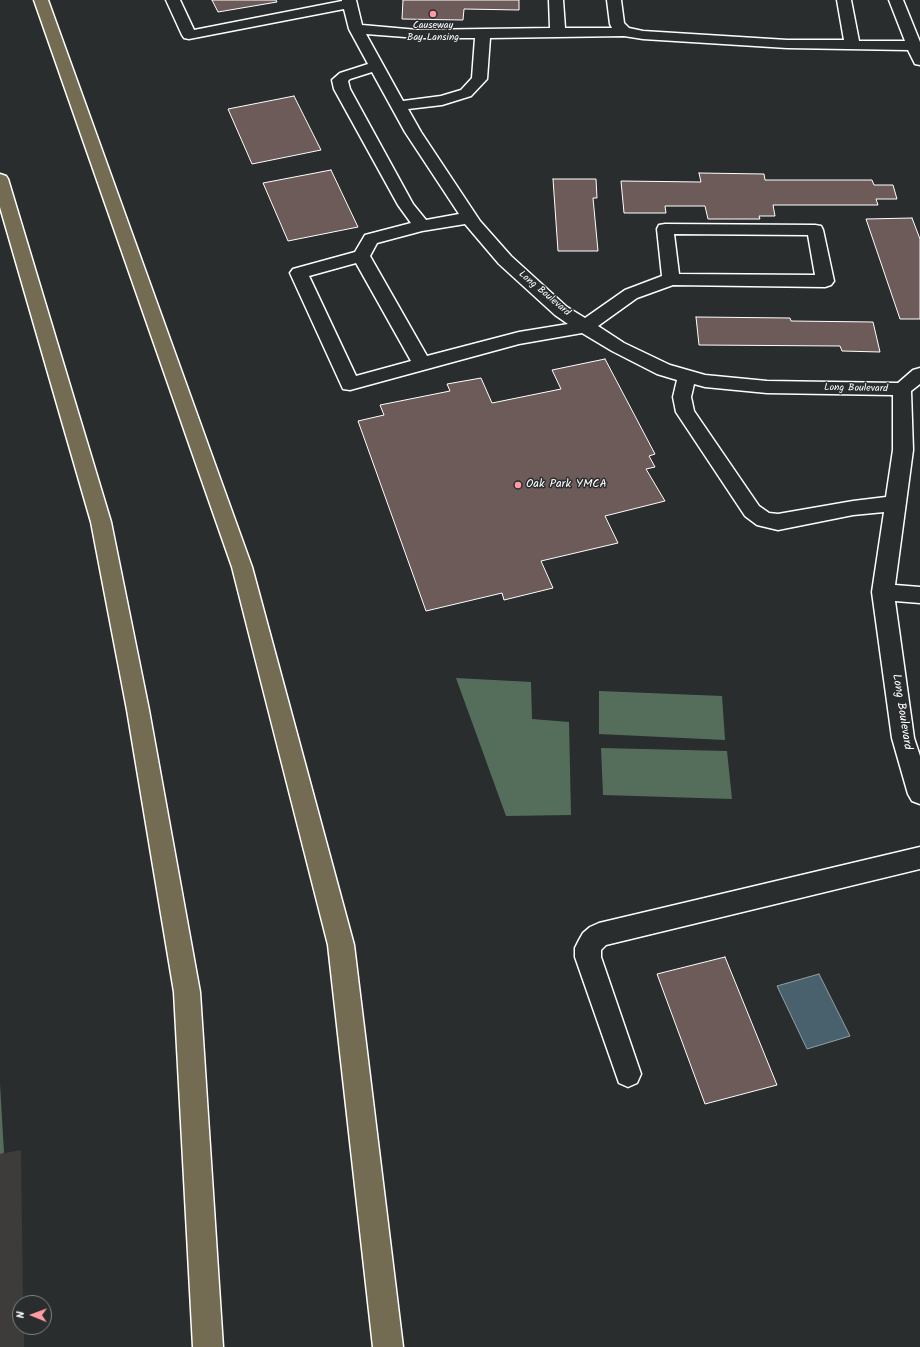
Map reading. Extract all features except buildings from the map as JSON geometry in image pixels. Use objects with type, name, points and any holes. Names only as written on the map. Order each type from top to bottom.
[{"type":"highway","points":[[41,0],[242,567],[340,945],[388,1347]]},
{"type":"highway","points":[[0,179],[101,522],[138,710],[187,992],[208,1347]]},
{"type":"street","points":[[173,0],[190,35],[296,15],[349,2]]},
{"type":"street","points":[[296,15],[299,0]]},
{"type":"street","points":[[556,0],[558,33]]},
{"type":"street","points":[[614,0],[617,24],[624,32]]},
{"type":"street","points":[[844,0],[852,45]]},
{"type":"street","points":[[896,0],[920,61]]},
{"type":"street","name":"Long Boulevard","points":[[349,2],[356,29],[412,132],[468,218],[505,260],[561,310],[585,326],[618,347],[664,370],[705,381],[768,387],[902,390],[920,374]]},
{"type":"street","points":[[356,29],[418,34],[624,32],[643,35],[787,44],[915,46]]},
{"type":"street","points":[[398,106],[442,100],[466,93],[479,79],[483,34]]},
{"type":"street","points":[[376,66],[345,76],[340,80],[342,89],[406,205],[422,226]]},
{"type":"street","points":[[468,218],[422,226],[372,239],[361,256],[298,273],[350,384],[519,338],[585,326],[631,294],[671,279],[825,281],[815,230],[665,229],[671,279]]},
{"type":"street","points":[[361,256],[422,364]]},
{"type":"street","points":[[687,376],[682,398],[685,412],[752,511],[764,520],[778,522],[853,508],[896,503]]},
{"type":"street","name":"Long Boulevard","points":[[902,390],[912,451],[896,503],[883,592],[911,738],[920,794]]},
{"type":"street","points":[[883,592],[920,595]]},
{"type":"street","points":[[628,1074],[588,957],[588,948],[592,941],[599,935],[920,858]]},
{"type":"shaded area","points":[[21,1150],[23,1295],[12,1295],[12,1335],[24,1335],[24,1347],[0,1347],[0,1154]]},
{"type":"green space","points":[[456,678],[531,682],[532,719],[569,722],[571,815],[506,816]]},
{"type":"green space","points":[[599,691],[722,696],[725,740],[599,734]]},
{"type":"green space","points":[[601,748],[727,751],[732,799],[603,795]]},
{"type":"green space","points":[[0,1084],[4,1153],[0,1154]]},
{"type":"water","points":[[819,974],[850,1036],[807,1049],[777,986]]},
{"type":"place","name":"Causeway Bay Lansing","points":[[433,14]]},
{"type":"place","name":"Oak Park YMCA","points":[[518,485]]}]
